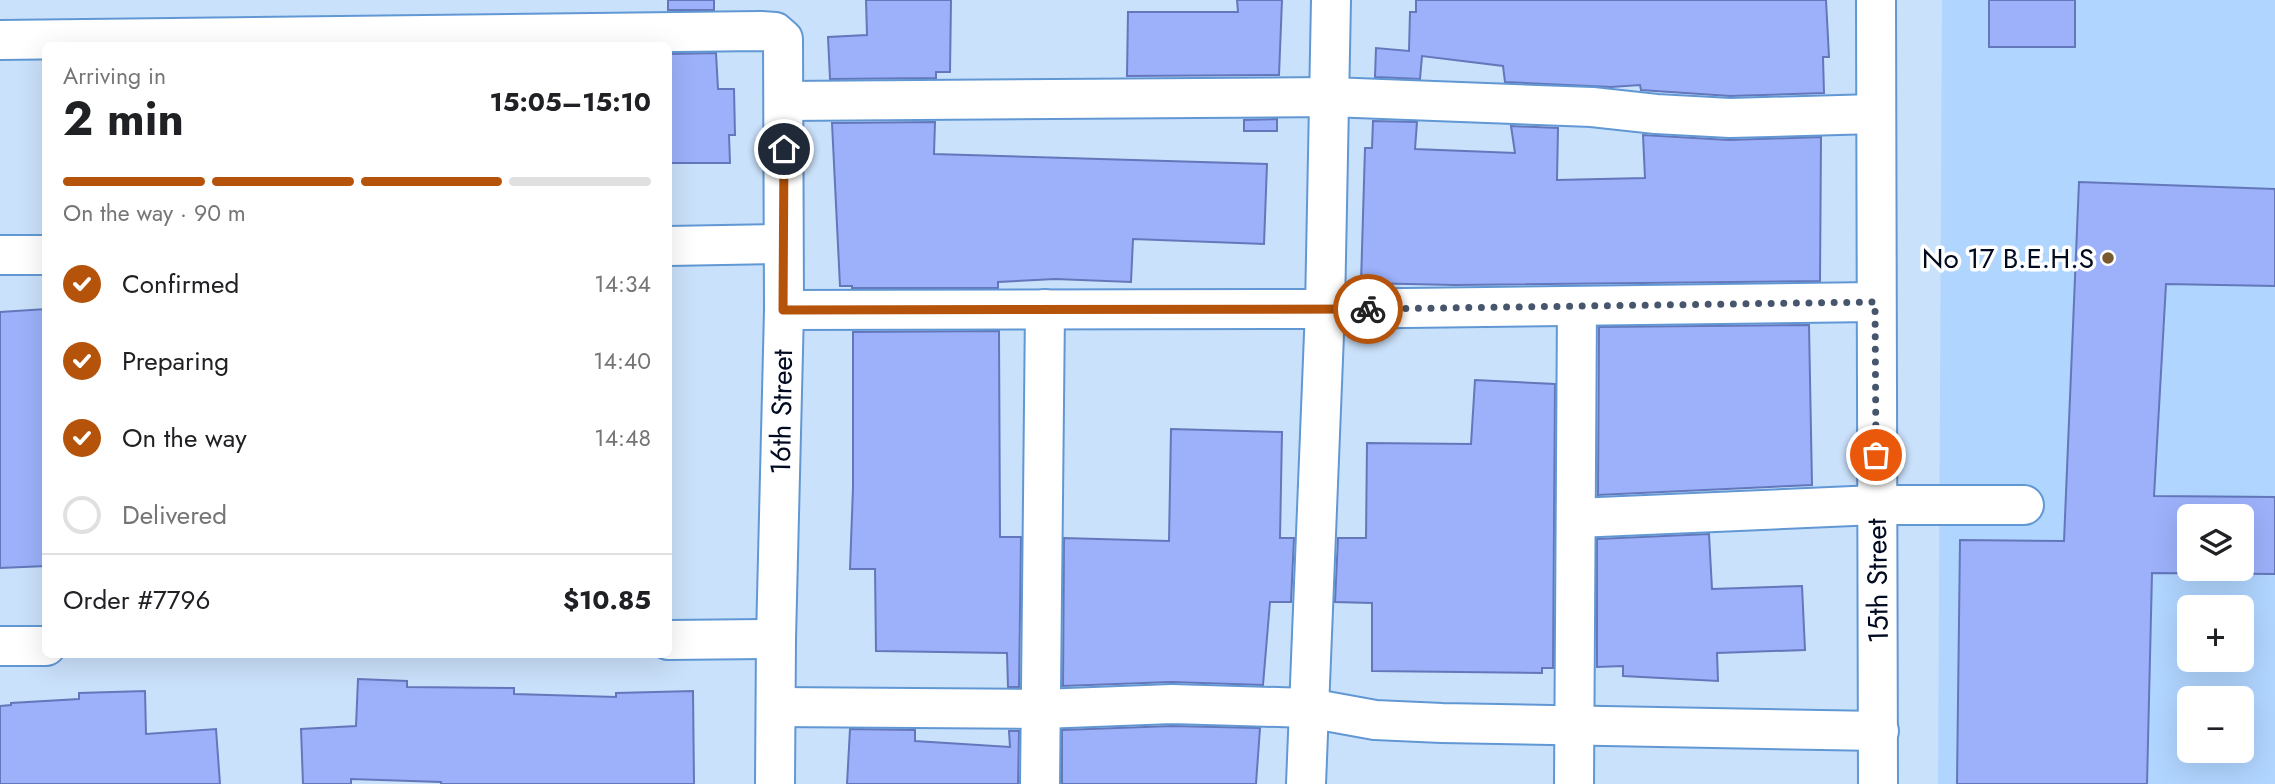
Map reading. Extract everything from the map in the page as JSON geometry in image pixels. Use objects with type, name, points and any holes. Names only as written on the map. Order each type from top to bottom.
[{"type":"street","points":[[1306,784],[1325,309],[1331,0]]},
{"type":"street","name":"15th Street","points":[[1876,0],[1878,784]]},
{"type":"street","name":"16th Street","points":[[0,40],[761,31],[775,32],[783,39],[783,310],[775,784]]},
{"type":"street","points":[[785,101],[1330,97],[1592,107],[1730,118],[1875,114]]},
{"type":"street","points":[[672,246],[782,244]]},
{"type":"street","points":[[0,255],[42,255]]},
{"type":"street","points":[[783,310],[1325,309],[1875,302]]},
{"type":"street","points":[[1574,784],[1577,306]]},
{"type":"street","points":[[1040,784],[1045,309]]},
{"type":"street","points":[[1576,518],[1876,505],[2024,505]]},
{"type":"street","points":[[672,640],[776,639]]},
{"type":"street","points":[[0,646],[42,646]]},
{"type":"street","points":[[776,707],[1042,709],[1172,704],[1309,708],[1374,720],[1879,732]]},
{"type":"shaded area","name":"No 17 B.E.H.S","points":[[1942,0],[2275,0],[2275,784],[1938,784]]},
{"type":"building","points":[[668,0],[714,0],[714,10],[668,10]]},
{"type":"building","points":[[866,0],[951,0],[950,72],[936,72],[936,78],[830,79],[828,37],[867,35]]},
{"type":"building","points":[[1237,0],[1282,0],[1279,75],[1127,76],[1128,12],[1238,12]]},
{"type":"building","points":[[1416,0],[1826,0],[1829,57],[1823,57],[1824,93],[1730,96],[1641,90],[1640,85],[1611,87],[1505,82],[1503,66],[1422,56],[1420,79],[1375,77],[1376,48],[1409,51],[1410,12],[1416,12]]},
{"type":"building","points":[[1989,0],[2075,0],[2075,47],[1989,47]]},
{"type":"building","points":[[716,53],[718,89],[734,89],[735,135],[729,135],[730,163],[672,163],[672,54]]},
{"type":"building","points":[[1277,119],[1277,131],[1244,131],[1244,120]]},
{"type":"building","points":[[1373,121],[1417,122],[1415,149],[1515,153],[1511,126],[1558,128],[1557,180],[1645,178],[1643,135],[1729,140],[1821,137],[1820,281],[1455,285],[1361,283],[1365,148],[1372,148]]},
{"type":"building","points":[[935,122],[934,154],[1267,164],[1264,244],[1133,239],[1131,282],[1055,279],[998,282],[998,288],[840,286],[832,123]]},
{"type":"building","points":[[2079,182],[2275,189],[2275,286],[2166,284],[2154,496],[2275,497],[2275,574],[2254,574],[2254,504],[2177,504],[2177,573],[2152,573],[2147,784],[1957,784],[1960,540],[2064,541]]},
{"type":"building","points":[[42,309],[42,566],[0,568],[0,312]]},
{"type":"building","points":[[1809,325],[1812,485],[1598,495],[1599,327]]},
{"type":"building","points":[[999,331],[1000,537],[1021,537],[1019,687],[1008,687],[1007,653],[876,651],[875,569],[850,569],[853,332]]},
{"type":"building","points":[[1475,380],[1555,384],[1553,668],[1542,668],[1542,673],[1372,671],[1372,603],[1335,602],[1338,538],[1366,538],[1367,443],[1471,444]]},
{"type":"building","points":[[1171,429],[1282,432],[1280,538],[1294,538],[1291,602],[1270,602],[1263,685],[1171,682],[1063,686],[1064,538],[1169,541]]},
{"type":"building","points":[[1709,534],[1712,589],[1802,586],[1805,650],[1717,653],[1718,681],[1623,676],[1623,666],[1597,667],[1597,539]]},
{"type":"building","points":[[358,679],[407,681],[407,687],[514,688],[514,694],[616,697],[616,693],[693,691],[694,784],[441,784],[351,779],[351,784],[303,784],[301,729],[356,726]]},
{"type":"building","points":[[145,691],[146,734],[216,729],[220,784],[0,784],[0,706],[79,699],[79,693]]},
{"type":"building","points":[[1172,726],[1260,728],[1256,784],[1062,784],[1062,730]]},
{"type":"building","points":[[850,729],[915,730],[915,741],[1010,747],[1009,731],[1019,731],[1018,784],[847,784]]},
{"type":"way so far","points":[[1368,309],[1875,302],[1876,455]]},
{"type":"place","name":"No 17 B.E.H.S","points":[[2108,258]]},
{"type":"route","points":[[784,149],[783,310],[1368,309]]}]
